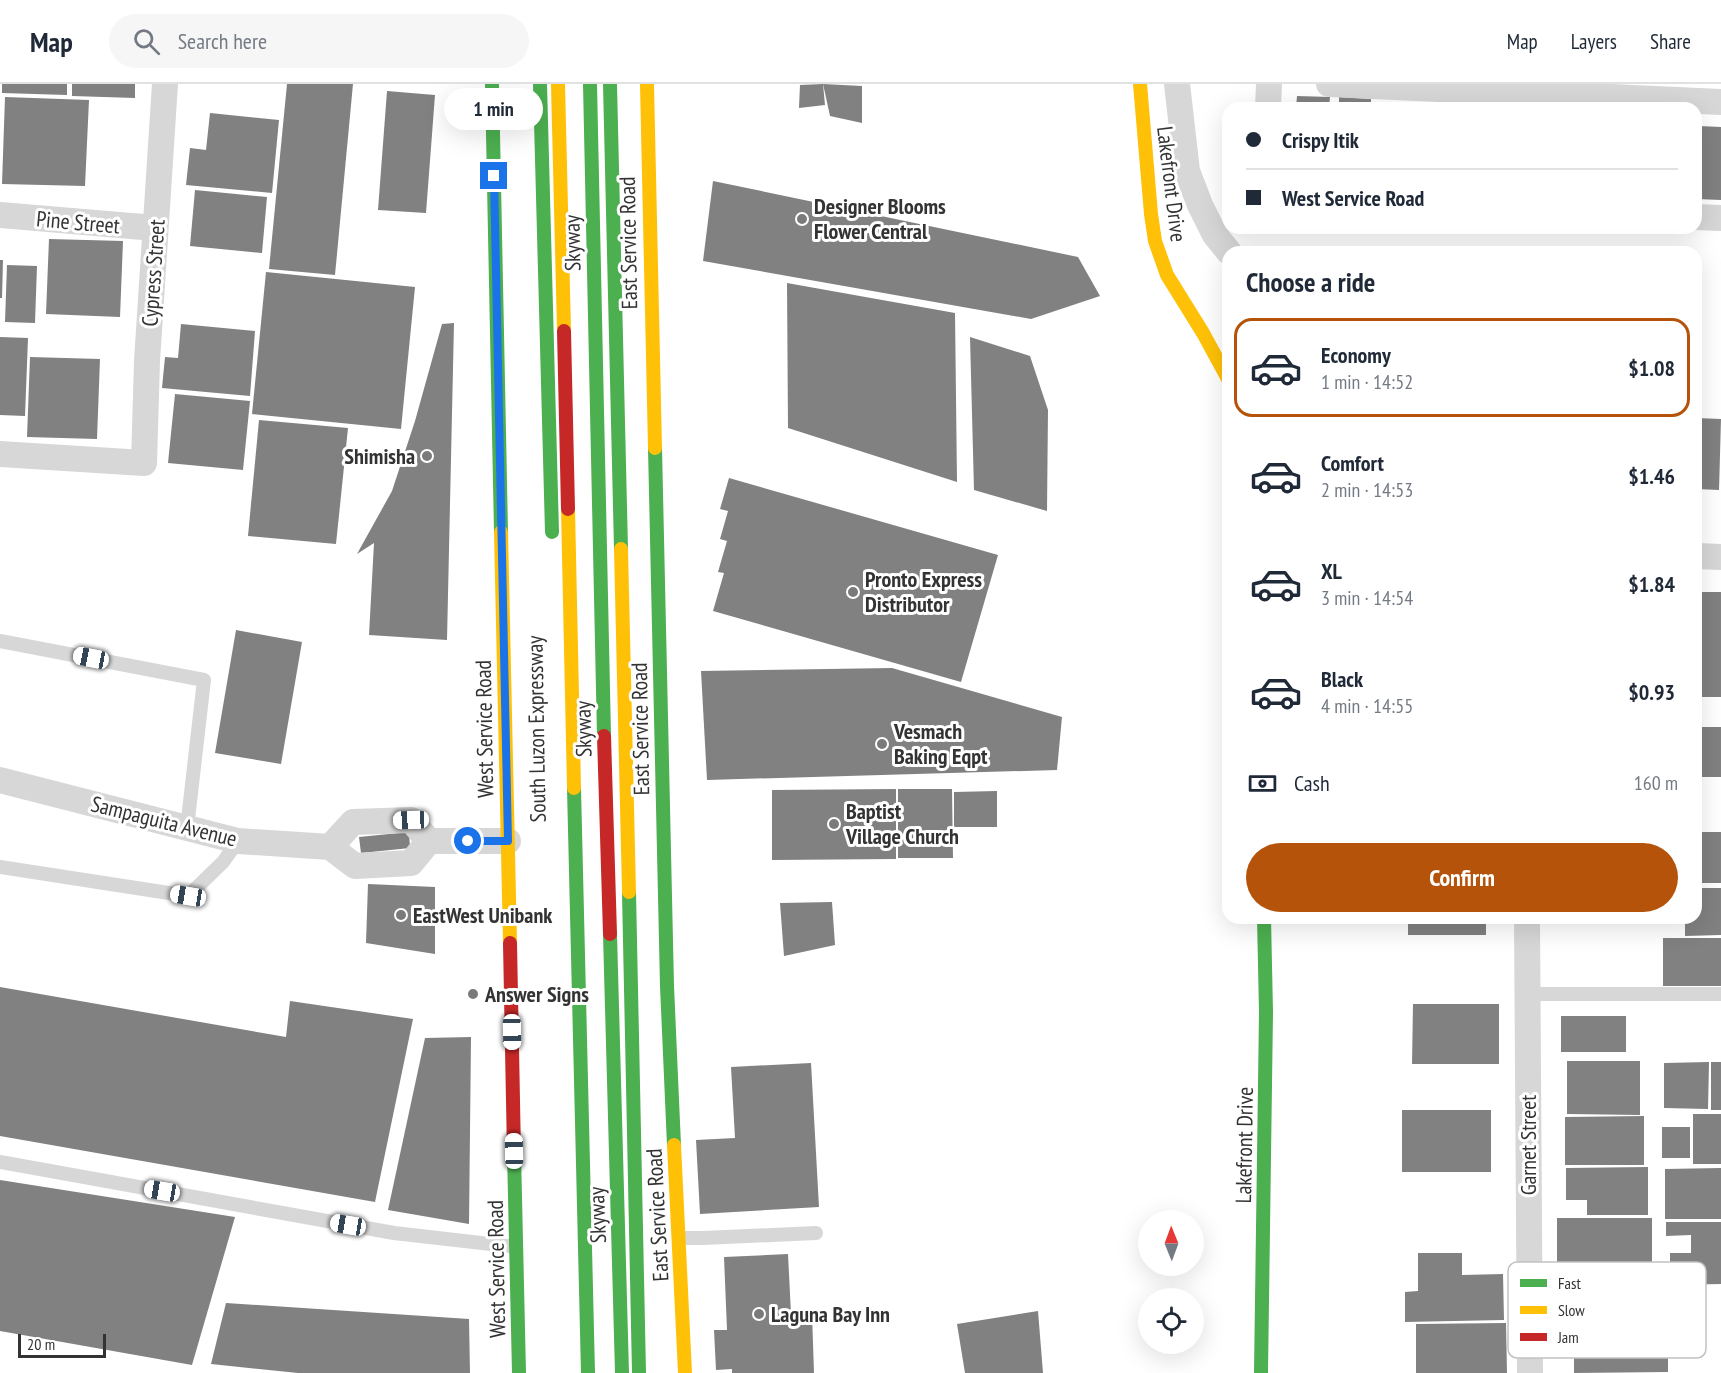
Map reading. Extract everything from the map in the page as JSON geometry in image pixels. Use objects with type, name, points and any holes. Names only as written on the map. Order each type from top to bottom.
[{"type":"main road","name":"West Service Road","points":[[492,84],[519,1373]]},
{"type":"main road","points":[[540,84],[552,540]]},
{"type":"main road","name":"Skyway","points":[[558,84],[588,1373]]},
{"type":"main road","name":"Skyway","points":[[590,84],[605,768],[622,1373]]},
{"type":"main road","points":[[610,84],[628,800],[639,1373]]},
{"type":"main road","name":"East Service Road","points":[[646,84],[667,986],[685,1373]]},
{"type":"main road","name":"Lakefront Drive","points":[[1140,84],[1155,241],[1167,274],[1222,360]]},
{"type":"main road","name":"Lakefront Drive","points":[[1262,1373],[1266,1012],[1264,924]]},
{"type":"street","name":"Cypress Street","points":[[0,454],[144,463],[147,361],[165,84]]},
{"type":"street","points":[[1177,84],[1187,171],[1215,235],[1224,246]]},
{"type":"street","points":[[1268,102],[1269,84]]},
{"type":"street","points":[[1329,84],[1721,102]]},
{"type":"street","name":"Pine Street","points":[[0,215],[155,228]]},
{"type":"street","points":[[1702,217],[1721,218]]},
{"type":"street","points":[[1702,556],[1721,557]]},
{"type":"street","name":"Sampaguita Avenue","points":[[0,780],[238,841],[330,847]]},
{"type":"street","points":[[429,842],[411,820],[352,822],[330,847],[355,866],[411,863],[429,842],[508,841]]},
{"type":"street","name":"Garnet Street","points":[[1527,924],[1529,1262]]},
{"type":"street","name":"Garnet Street","points":[[1530,1358],[1530,1373]]},
{"type":"lane","points":[[0,641],[204,680],[187,828]]},
{"type":"lane","points":[[0,867],[188,896],[223,862],[238,841]]},
{"type":"lane","points":[[1527,994],[1721,994]]},
{"type":"lane","points":[[0,1162],[394,1233],[516,1247]]},
{"type":"lane","points":[[679,1238],[816,1233]]},
{"type":"lane","points":[[573,1335],[638,1333]]},
{"type":"building","points":[[2,84],[67,84],[67,95],[2,93]]},
{"type":"building","points":[[72,84],[135,84],[135,98],[72,96]]},
{"type":"building","points":[[287,84],[353,84],[335,275],[269,269]]},
{"type":"building","points":[[823,84],[825,105],[799,108],[800,85]]},
{"type":"building","points":[[823,84],[862,86],[862,123],[830,116]]},
{"type":"building","points":[[387,91],[435,95],[426,213],[378,210]]},
{"type":"building","points":[[1297,96],[1330,97],[1330,102],[1296,102]]},
{"type":"building","points":[[5,97],[89,100],[85,186],[2,184]]},
{"type":"building","points":[[1339,97],[1371,99],[1371,102],[1339,102]]},
{"type":"building","points":[[210,113],[279,120],[272,193],[186,185],[190,148],[206,150]]},
{"type":"building","points":[[1702,126],[1721,127],[1721,200],[1702,199]]},
{"type":"building","name":"Designer Blooms Flower Central","points":[[713,181],[1078,257],[1100,296],[1031,319],[703,261]]},
{"type":"building","points":[[195,190],[267,197],[262,253],[190,246]]},
{"type":"building","points":[[49,239],[123,241],[120,317],[46,314]]},
{"type":"building","points":[[0,260],[3,260],[2,298],[0,298]]},
{"type":"building","points":[[7,265],[37,266],[35,323],[5,322]]},
{"type":"building","points":[[266,272],[415,287],[401,429],[252,414]]},
{"type":"building","points":[[787,283],[955,313],[957,482],[788,428]]},
{"type":"building","name":"Shimisha","points":[[454,323],[447,640],[369,635],[374,543],[357,554],[392,491],[415,421],[442,324]]},
{"type":"building","points":[[181,324],[255,331],[250,396],[162,388],[165,357],[178,358]]},
{"type":"building","points":[[0,337],[28,338],[25,416],[0,415]]},
{"type":"building","points":[[970,337],[1030,356],[1048,410],[1047,511],[974,490]]},
{"type":"building","points":[[30,357],[100,359],[97,439],[27,437]]},
{"type":"building","points":[[175,394],[250,401],[243,470],[168,463]]},
{"type":"building","points":[[1702,418],[1721,419],[1719,490],[1702,489]]},
{"type":"building","points":[[259,420],[348,428],[336,544],[248,536]]},
{"type":"building","name":"Pronto Express Distributor","points":[[729,478],[998,555],[961,682],[713,611],[724,573],[718,572],[727,541],[720,539],[728,511],[720,509]]},
{"type":"building","points":[[1702,592],[1721,592],[1721,697],[1702,697]]},
{"type":"building","points":[[236,630],[302,642],[281,764],[215,753]]},
{"type":"building","name":"Vesmach Baking Eqpt","points":[[892,668],[1062,717],[1057,770],[707,780],[701,671]]},
{"type":"building","points":[[1702,727],[1721,727],[1721,777],[1702,777]]},
{"type":"building","name":"Baptist Village Church","points":[[896,789],[896,859],[772,860],[772,790]]},
{"type":"building","points":[[898,789],[952,789],[953,858],[898,858]]},
{"type":"building","points":[[997,791],[997,827],[954,827],[954,792]]},
{"type":"building","points":[[409,832],[410,848],[361,853],[359,837]]},
{"type":"building","points":[[1702,832],[1721,832],[1721,883],[1702,883]]},
{"type":"building","name":"EastWest Unibank","points":[[368,884],[435,887],[435,954],[366,943]]},
{"type":"building","points":[[1702,888],[1721,888],[1721,935],[1685,936],[1685,924],[1702,924]]},
{"type":"building","points":[[832,902],[835,945],[784,956],[780,903]]},
{"type":"building","points":[[1408,924],[1486,924],[1486,935],[1408,935]]},
{"type":"building","points":[[1663,938],[1721,938],[1721,986],[1663,986]]},
{"type":"building","points":[[0,987],[286,1037],[290,1001],[413,1019],[375,1202],[0,1136]]},
{"type":"building","points":[[1413,1004],[1499,1004],[1499,1064],[1412,1064]]},
{"type":"building","points":[[1561,1016],[1626,1016],[1626,1052],[1561,1052]]},
{"type":"building","points":[[471,1037],[469,1224],[388,1210],[425,1038]]},
{"type":"building","points":[[1567,1061],[1640,1061],[1640,1115],[1567,1114]]},
{"type":"building","points":[[1709,1062],[1708,1109],[1664,1108],[1664,1063]]},
{"type":"building","points":[[1711,1062],[1721,1062],[1721,1110],[1711,1110]]},
{"type":"building","points":[[811,1063],[819,1207],[700,1214],[696,1140],[735,1138],[731,1067]]},
{"type":"building","points":[[1402,1110],[1491,1110],[1491,1172],[1402,1172]]},
{"type":"building","points":[[1693,1114],[1721,1114],[1721,1164],[1693,1164]]},
{"type":"building","points":[[1644,1116],[1644,1165],[1565,1165],[1565,1117]]},
{"type":"building","points":[[1662,1127],[1690,1127],[1690,1158],[1662,1158]]},
{"type":"building","points":[[1648,1167],[1648,1215],[1587,1215],[1587,1200],[1566,1200],[1566,1168]]},
{"type":"building","points":[[1721,1168],[1721,1219],[1665,1219],[1665,1169]]},
{"type":"building","points":[[0,1180],[235,1217],[192,1365],[0,1331]]},
{"type":"building","points":[[1557,1218],[1652,1218],[1652,1262],[1557,1262]]},
{"type":"building","points":[[1666,1222],[1721,1222],[1721,1284],[1706,1284],[1706,1262],[1670,1262],[1670,1253],[1691,1253],[1691,1235],[1666,1236]]},
{"type":"building","points":[[1418,1253],[1462,1253],[1462,1275],[1503,1274],[1504,1320],[1405,1322],[1405,1292],[1418,1291]]},
{"type":"building","name":"Laguna Bay Inn","points":[[788,1254],[791,1314],[812,1314],[814,1373],[732,1373],[732,1369],[716,1370],[714,1330],[727,1330],[724,1257]]},
{"type":"building","points":[[226,1303],[469,1319],[470,1373],[298,1373],[211,1364]]},
{"type":"building","points":[[1038,1311],[1043,1373],[965,1373],[957,1324]]},
{"type":"building","points":[[1506,1323],[1507,1373],[1416,1373],[1416,1324]]},
{"type":"building","points":[[1574,1358],[1668,1358],[1668,1372],[1574,1373]]},
{"type":"traffic: fast","points":[[492,84],[501,532]]},
{"type":"traffic: fast","points":[[540,84],[552,532]]},
{"type":"traffic: fast","points":[[590,84],[604,736]]},
{"type":"traffic: fast","points":[[610,84],[621,549]]},
{"type":"traffic: fast","points":[[655,448],[667,986],[674,1145]]},
{"type":"traffic: fast","points":[[574,788],[588,1373]]},
{"type":"traffic: fast","points":[[629,892],[639,1373]]},
{"type":"traffic: fast","points":[[1261,1373],[1266,1012],[1264,924]]},
{"type":"traffic: fast","points":[[610,934],[622,1373]]},
{"type":"traffic: fast","points":[[514,1153],[519,1373]]},
{"type":"traffic: slow","points":[[558,84],[564,331]]},
{"type":"traffic: slow","points":[[647,84],[655,448]]},
{"type":"traffic: slow","points":[[1140,84],[1155,241],[1167,275],[1222,368]]},
{"type":"traffic: slow","points":[[568,509],[574,788]]},
{"type":"traffic: slow","points":[[501,532],[510,943]]},
{"type":"traffic: slow","points":[[621,549],[629,892]]},
{"type":"traffic: slow","points":[[674,1145],[685,1373]]},
{"type":"traffic: jam","points":[[564,331],[568,509]]},
{"type":"traffic: jam","points":[[604,736],[610,934]]},
{"type":"traffic: jam","points":[[510,943],[514,1153]]},
{"type":"place","name":"Designer Blooms Flower Central","points":[[802,219]]},
{"type":"place","name":"Shimisha","points":[[427,456]]},
{"type":"place","name":"Pronto Express Distributor","points":[[853,592]]},
{"type":"place","name":"Vesmach Baking Eqpt","points":[[882,744]]},
{"type":"place","name":"Baptist Village Church","points":[[834,824]]},
{"type":"place","name":"EastWest Unibank","points":[[401,915]]},
{"type":"place","name":"Answer Signs","points":[[473,994]]},
{"type":"place","name":"Laguna Bay Inn","points":[[759,1314]]},
{"type":"route","points":[[468,841],[508,841],[494,176]]}]
